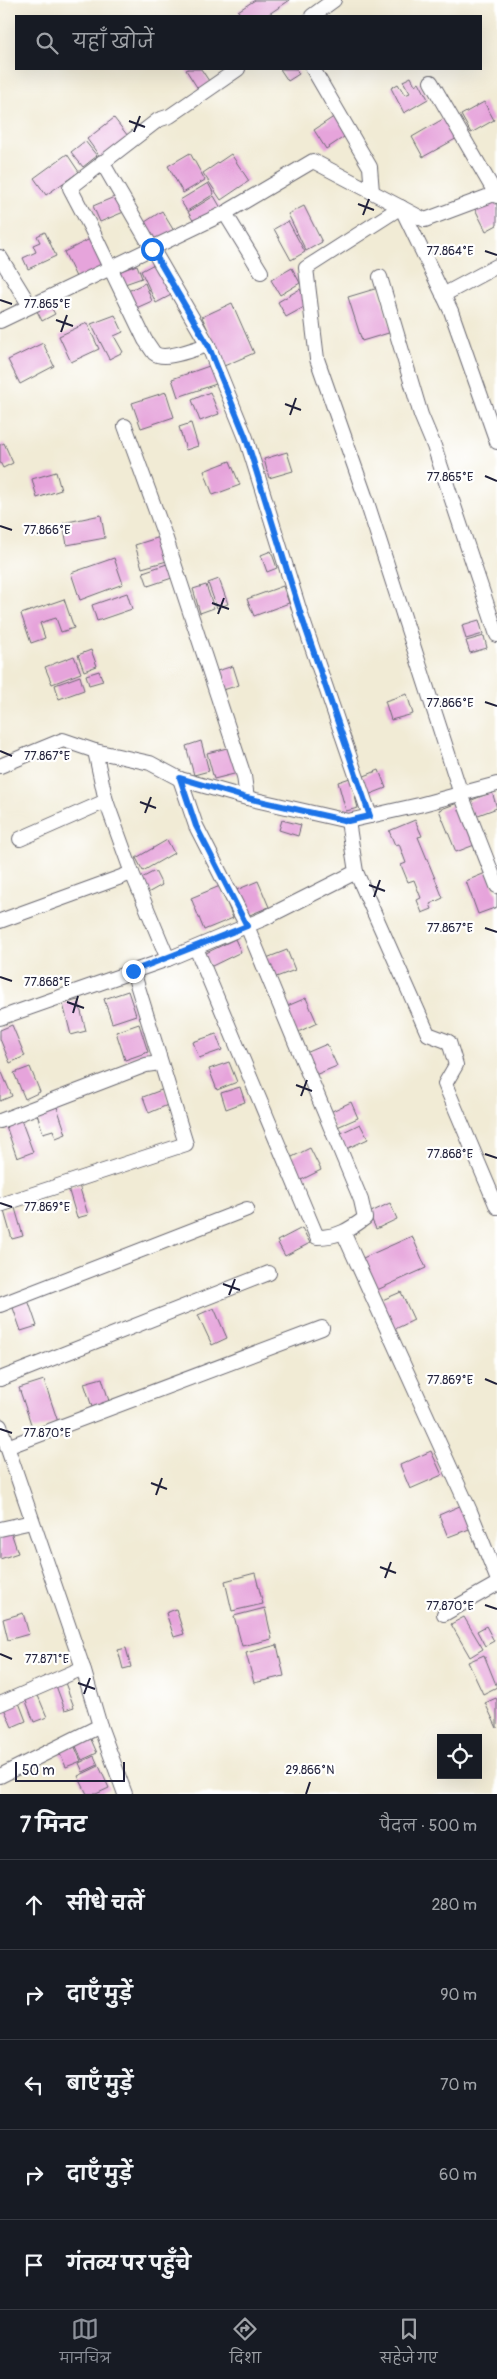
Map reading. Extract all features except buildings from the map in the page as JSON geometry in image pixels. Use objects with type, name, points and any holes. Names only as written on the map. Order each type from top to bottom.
[{"type":"street","points":[[313,15],[334,0]]},
{"type":"street","points":[[208,345],[173,356],[155,354],[144,340],[70,188],[158,120],[170,116],[237,70]]},
{"type":"street","points":[[314,70],[370,167],[372,192]]},
{"type":"street","points":[[0,321],[225,213],[313,161],[425,220],[497,194],[431,82]]},
{"type":"street","points":[[102,162],[208,345],[246,438],[301,615],[370,816]]},
{"type":"street","points":[[401,208],[451,311],[497,442]]},
{"type":"street","points":[[401,208],[306,268],[317,360],[365,496],[461,794],[497,886]]},
{"type":"street","points":[[225,213],[261,272]]},
{"type":"street","points":[[0,256],[30,306]]},
{"type":"street","points":[[443,295],[497,266]]},
{"type":"street","points":[[380,277],[421,416],[434,446],[497,635]]},
{"type":"street","points":[[125,426],[165,536],[235,748],[244,776],[247,798]]},
{"type":"street","points":[[0,766],[63,740],[95,751],[150,763],[180,778],[247,798],[348,821],[497,784]]},
{"type":"street","points":[[95,751],[106,801],[132,873],[168,959]]},
{"type":"street","points":[[180,778],[196,826],[247,926],[360,1200],[366,1218],[344,1234],[332,1238],[317,1238],[196,948]]},
{"type":"street","points":[[20,839],[106,801]]},
{"type":"street","points":[[348,821],[356,872],[396,966],[428,1034],[449,1042],[456,1065],[445,1084],[497,1207]]},
{"type":"street","points":[[0,1018],[196,948],[247,926],[356,872]]},
{"type":"street","points":[[0,921],[132,873]]},
{"type":"street","points":[[0,1205],[186,1144],[133,971]]},
{"type":"street","points":[[0,1121],[146,1065],[160,1063]]},
{"type":"street","points":[[0,1305],[248,1209]]},
{"type":"street","points":[[344,1234],[470,1511],[497,1578]]},
{"type":"street","points":[[0,1379],[269,1273]]},
{"type":"street","points":[[120,1792],[83,1668],[3,1438],[322,1328]]},
{"type":"street","points":[[0,1529],[32,1522]]},
{"type":"street","points":[[444,1614],[497,1584]]},
{"type":"street","points":[[0,1704],[83,1668]]},
{"type":"street","points":[[0,1776],[100,1726]]},
{"type":"route","points":[[133,971],[168,959],[247,926],[196,826],[180,778],[247,798],[348,821],[370,816],[301,615],[246,438],[208,345],[152,249]]}]
